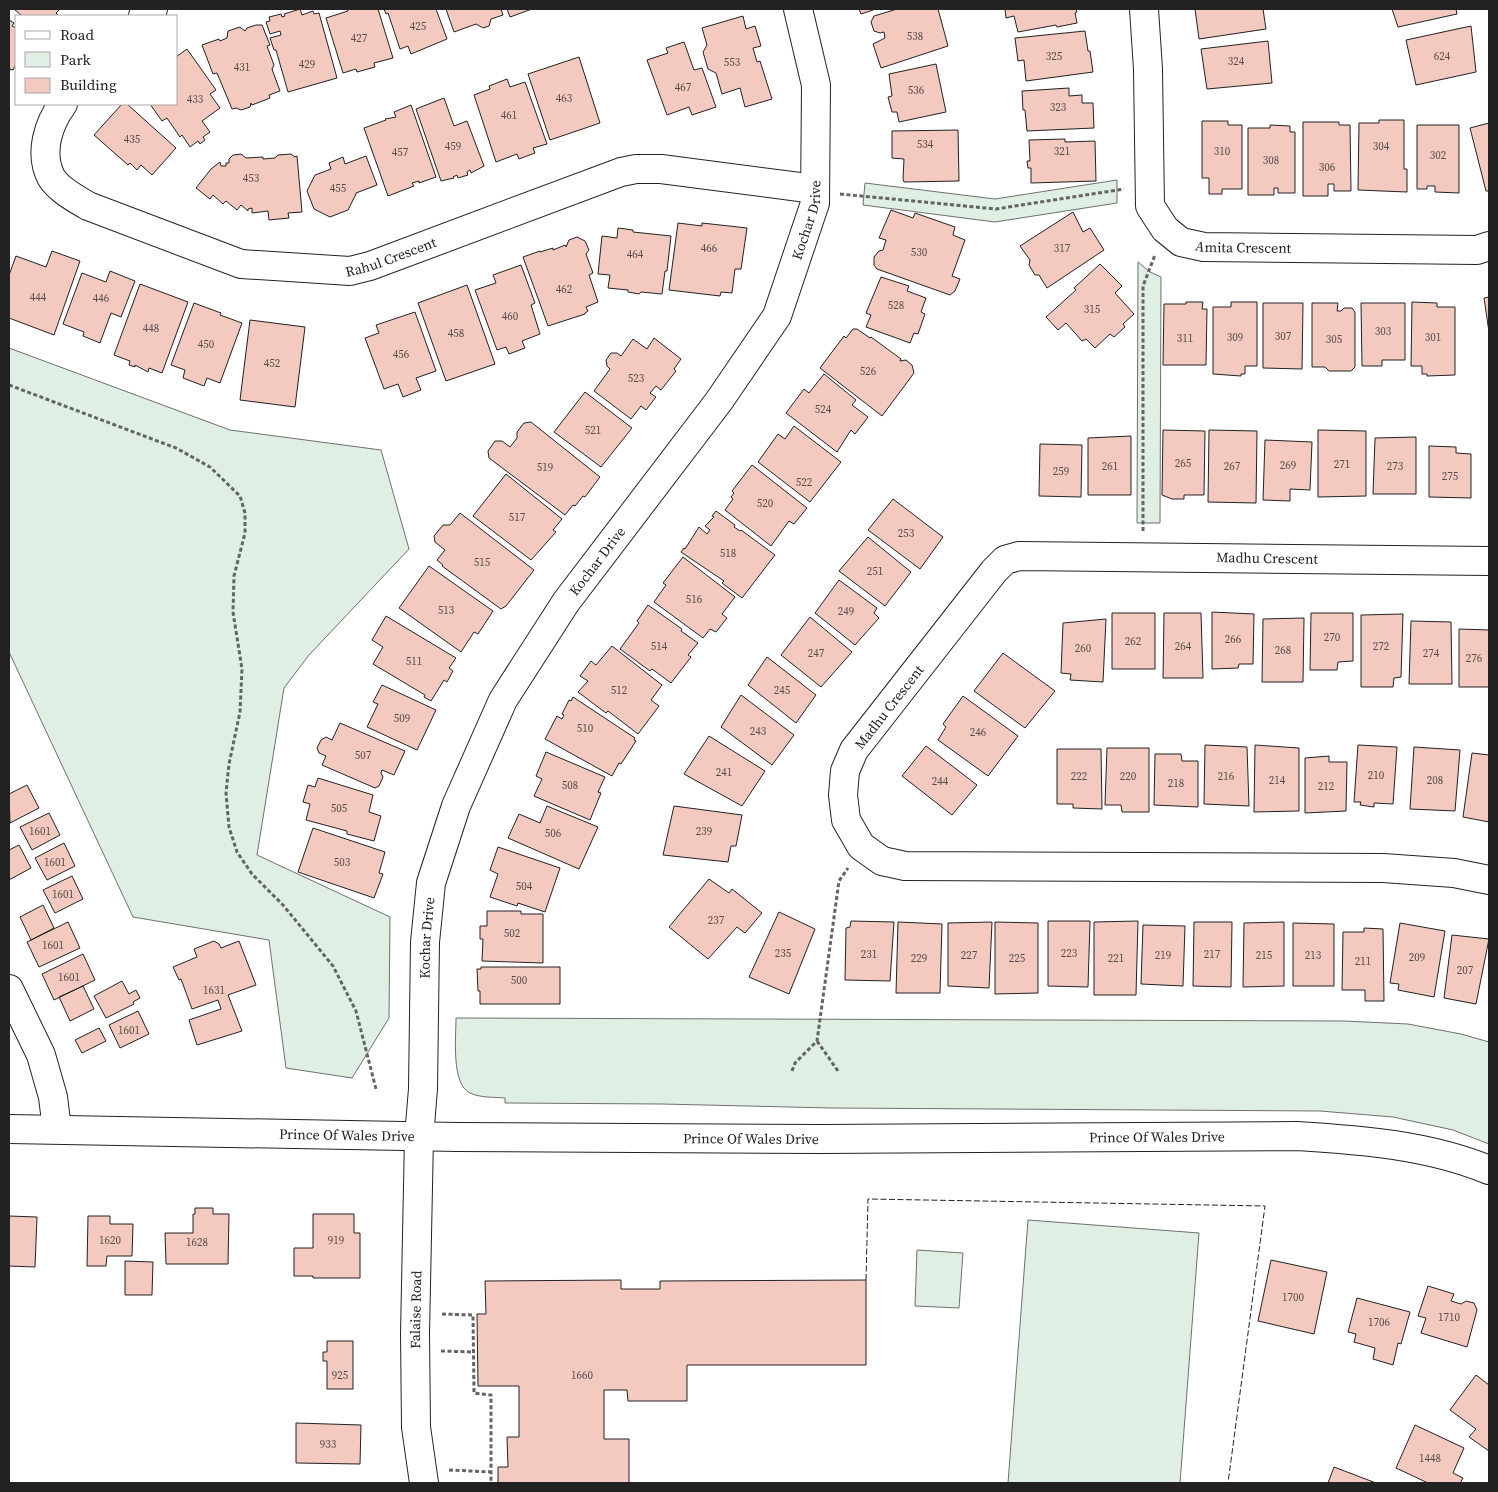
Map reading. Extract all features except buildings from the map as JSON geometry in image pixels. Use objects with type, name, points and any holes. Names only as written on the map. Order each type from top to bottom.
[{"type":"street","name":"Kochar Drive","points":[[419,1136],[423,1089],[425,942],[431,883],[456,806],[503,700],[566,602],[719,401],[777,316],[815,203],[816,85],[798,9]]},
{"type":"street","name":"Amita Crescent","points":[[1144,9],[1148,69],[1150,206],[1165,228],[1181,242],[1204,247],[1477,250],[1489,246]]},
{"type":"street","name":"Rahul Crescent","points":[[62,105],[54,115],[45,142],[47,163],[52,178],[66,192],[88,206],[241,264],[350,271],[370,266],[620,172],[636,169],[661,168],[815,189]]},
{"type":"street","name":"Madhu Crescent","points":[[1489,560],[1020,556],[1005,560],[994,571],[854,750],[845,771],[843,795],[846,820],[861,846],[882,861],[905,866],[1383,868],[1454,873],[1489,880]]},
{"type":"street","points":[[9,988],[41,1055],[53,1097],[57,1129]]},
{"type":"street","name":"Prince Of Wales Drive","points":[[9,1129],[419,1136],[831,1139],[1296,1136],[1362,1140],[1432,1151],[1489,1170]]},
{"type":"street","name":"Falaise Road","points":[[419,1136],[415,1334],[416,1427],[424,1483]]},
{"type":"path","points":[[815,189],[851,196],[996,209],[1150,185]]},
{"type":"path","points":[[1143,557],[1143,286],[1165,228]]},
{"type":"path","points":[[9,385],[176,448],[210,467],[240,496],[245,513],[245,533],[234,576],[233,612],[242,669],[240,712],[229,764],[226,793],[229,826],[237,852],[252,874],[283,905],[333,966],[356,1011],[376,1089]]},
{"type":"path","points":[[792,1071],[795,1063],[817,1041],[839,881],[861,846]]},
{"type":"path","points":[[817,1041],[838,1071]]},
{"type":"path","points":[[441,1314],[473,1315],[474,1393],[491,1395],[491,1483]]},
{"type":"path","points":[[441,1351],[473,1352]]},
{"type":"path","points":[[448,1470],[491,1472]]},
{"type":"green space","points":[[1117,180],[1117,203],[995,222],[863,205],[865,183],[995,199]]},
{"type":"green space","points":[[1138,262],[1150,272],[1161,277],[1160,523],[1137,523]]},
{"type":"green space","points":[[9,348],[230,430],[381,450],[409,549],[309,655],[284,688],[257,855],[390,917],[389,1018],[352,1078],[286,1068],[269,940],[133,917],[9,652]]},
{"type":"green space","points":[[456,1018],[1344,1021],[1408,1024],[1461,1034],[1489,1042],[1489,1144],[1453,1130],[1393,1117],[1320,1111],[831,1108],[505,1103],[505,1098],[478,1096],[464,1088],[457,1070],[455,1048]]},
{"type":"green space","points":[[1028,1220],[1199,1233],[1180,1483],[1008,1483]]},
{"type":"green space","points":[[917,1250],[963,1253],[959,1308],[915,1306]]},
{"type":"fence","points":[[866,1280],[868,1199],[1265,1206],[1228,1483]]}]
